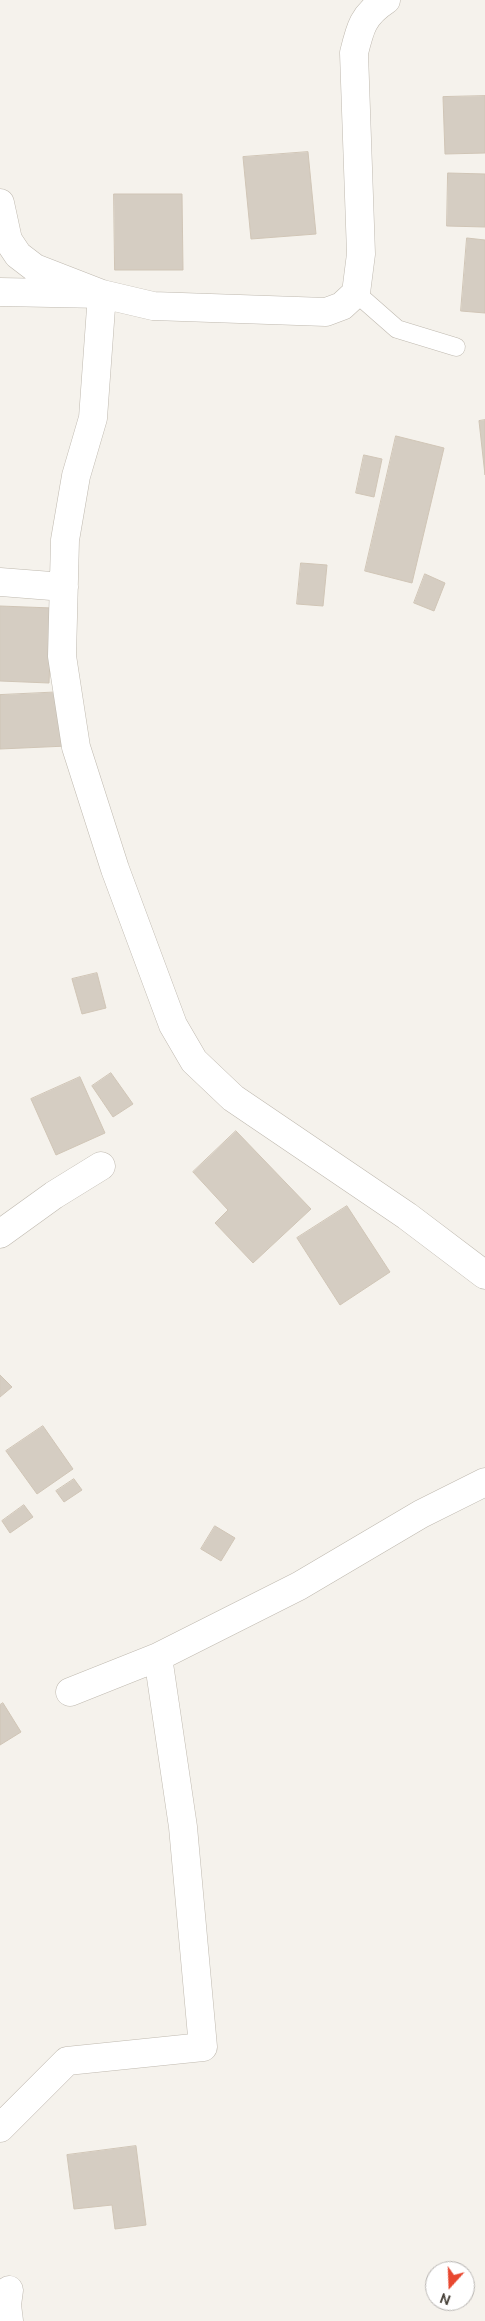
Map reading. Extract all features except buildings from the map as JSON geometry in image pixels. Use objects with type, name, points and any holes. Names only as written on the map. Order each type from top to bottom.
[{"type":"street","points":[[0,202],[8,240],[18,256],[35,268],[102,294],[153,306],[326,312],[342,306],[356,293],[361,254],[354,53],[361,26],[373,8],[386,0]]},
{"type":"street","points":[[0,292],[102,294]]},
{"type":"street","points":[[102,294],[92,418],[76,476],[64,540],[62,656],[76,747],[115,869],[173,1025],[194,1061],[233,1098],[407,1216],[485,1275]]},
{"type":"street","points":[[0,582],[64,587]]},
{"type":"street","points":[[0,1234],[54,1195],[102,1166]]},
{"type":"street","points":[[70,1692],[158,1657],[299,1586],[421,1514],[485,1482]]},
{"type":"street","points":[[0,2128],[67,2060],[203,2047],[182,1827],[158,1657]]},
{"type":"street","points":[[9,2290],[7,2305],[9,2321]]},
{"type":"lane","points":[[356,293],[397,329],[456,347]]}]
